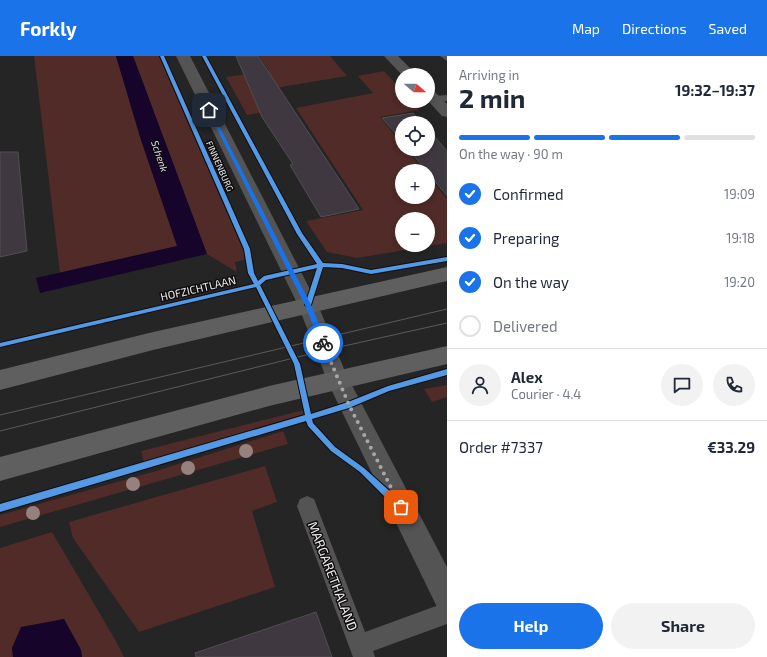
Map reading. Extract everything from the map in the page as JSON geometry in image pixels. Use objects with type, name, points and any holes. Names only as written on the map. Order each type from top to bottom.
[{"type":"main road","points":[[0,380],[153,341],[447,274]]},
{"type":"main road","points":[[0,469],[269,396],[447,355]]},
{"type":"street","name":"FINNENBURG","points":[[182,56],[308,305]]},
{"type":"street","points":[[391,56],[403,68]]},
{"type":"street","points":[[436,97],[447,113]]},
{"type":"street","points":[[308,305],[338,381],[447,597]]},
{"type":"lane","name":"MARGARETHALAND","points":[[306,506],[361,651],[447,613]]},
{"type":"shaded area","points":[[34,56],[116,56],[141,140],[178,246],[60,273]]},
{"type":"shaded area","points":[[133,56],[159,56],[245,254],[244,260],[235,262],[237,272],[207,254]]},
{"type":"shaded area","points":[[259,56],[330,56],[347,76],[263,90],[276,110],[247,115],[226,77],[269,71]]},
{"type":"shaded area","points":[[384,71],[395,83],[395,108],[417,108],[419,110],[380,117],[395,135],[395,156],[412,156],[418,164],[395,164],[395,204],[435,204],[435,184],[447,199],[447,243],[435,245],[435,212],[395,212],[395,252],[357,258],[327,252],[306,221],[363,210],[296,108],[373,93],[358,76]]},
{"type":"shaded area","points":[[447,385],[447,397],[432,402],[424,389]]},
{"type":"shaded area","points":[[304,410],[305,414],[144,463],[141,451]]},
{"type":"shaded area","points":[[283,431],[288,444],[0,527],[0,515],[156,471]]},
{"type":"shaded area","points":[[265,466],[277,502],[252,511],[275,587],[139,632],[73,538],[69,522]]},
{"type":"shaded area","points":[[52,532],[124,657],[82,657],[81,650],[64,619],[51,622],[12,648],[13,657],[0,657],[0,548]]},
{"type":"water","name":"Schenk","points":[[116,56],[133,56],[207,254],[40,293],[36,278],[177,246],[141,140]]},
{"type":"water","points":[[64,619],[81,650],[82,657],[13,657],[12,648],[21,627]]},
{"type":"building","points":[[236,56],[258,56],[359,209],[321,217],[290,165],[293,164],[262,117]]},
{"type":"building","points":[[413,113],[416,116],[395,116],[395,133],[382,118]]},
{"type":"building","points":[[435,137],[447,151],[447,196],[435,182],[435,164],[420,164],[414,156],[435,156]]},
{"type":"building","points":[[0,152],[18,152],[27,251],[0,257]]},
{"type":"building","points":[[316,612],[332,657],[196,657],[195,653]]},
{"type":"tram line","points":[[0,415],[447,309]]},
{"type":"tram line","points":[[0,431],[326,350],[447,323]]},
{"type":"cycle path","points":[[162,56],[247,249],[251,273],[297,364],[310,424],[333,449],[362,470],[401,507]]},
{"type":"cycle path","points":[[204,56],[300,234],[321,265],[308,305]]},
{"type":"cycle path","name":"HOFZICHTLAAN","points":[[0,345],[257,285],[264,278],[321,265],[342,266],[371,272],[447,259]]},
{"type":"cycle path","points":[[0,508],[349,405],[388,389],[447,372]]},
{"type":"way so far","points":[[323,343],[349,405],[401,507]]},
{"type":"route","points":[[209,110],[308,305],[323,343]]}]
